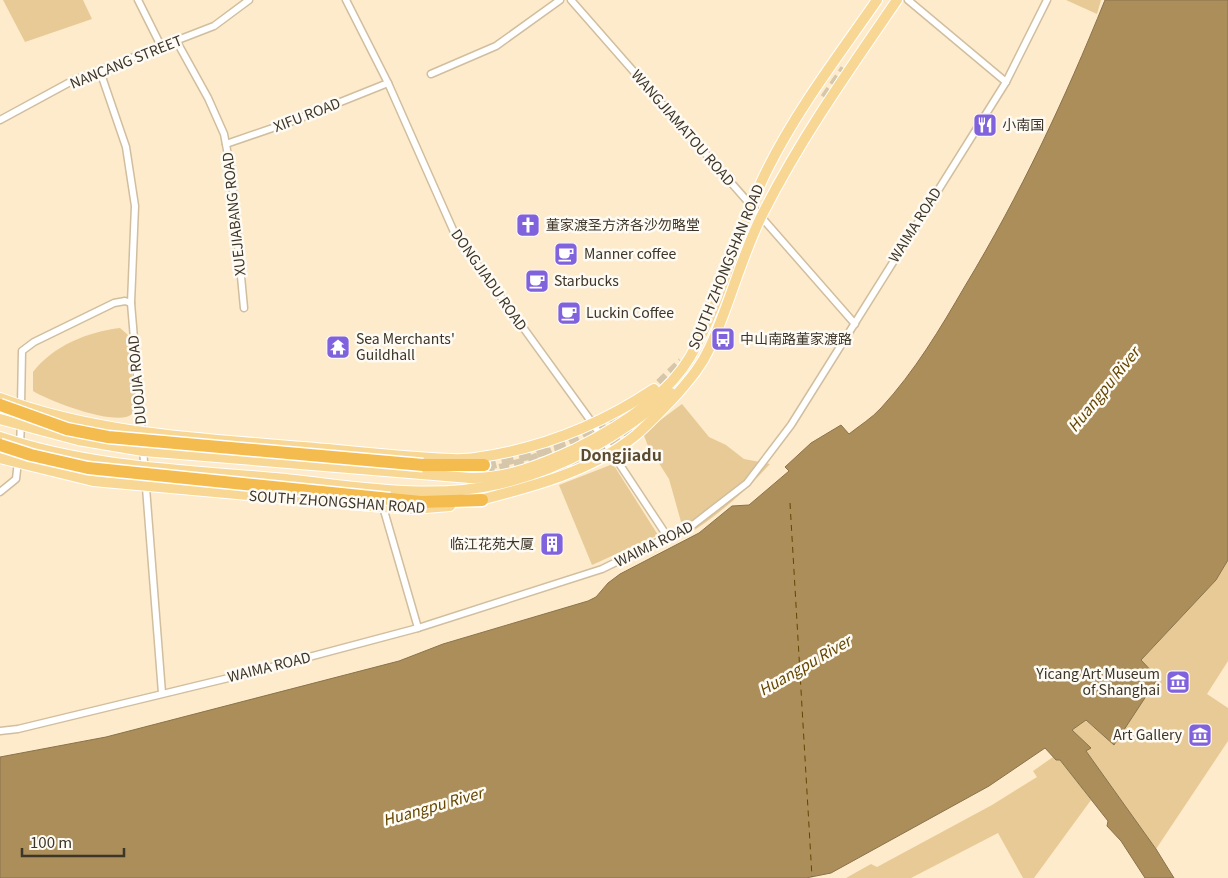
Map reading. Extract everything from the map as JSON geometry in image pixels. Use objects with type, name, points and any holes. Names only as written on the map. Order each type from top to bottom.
[{"type":"highway","points":[[0,405],[68,428],[108,437],[423,465],[481,465]]},
{"type":"highway","points":[[0,445],[31,455],[88,468],[387,503],[476,497]]},
{"type":"main road","name":"SOUTH ZHONGSHAN ROAD","points":[[0,437],[20,444],[78,458],[378,488],[440,491],[498,484],[550,467],[602,439],[655,396],[689,359],[721,289],[750,205],[801,108],[877,0]]},
{"type":"main road","name":"SOUTH ZHONGSHAN ROAD","points":[[378,488],[422,495],[476,497],[527,488],[578,469],[611,452],[634,437],[664,410],[696,374],[710,346],[761,217],[786,168],[816,118],[898,0]]},
{"type":"main road","name":"SOUTH ZHONGSHAN ROAD","points":[[0,419],[78,440],[143,451],[480,478],[505,474],[547,461],[629,427],[675,390],[710,346]]},
{"type":"main road","name":"SOUTH ZHONGSHAN ROAD","points":[[446,476],[593,424],[624,409],[654,389],[689,359]]},
{"type":"main road","name":"SOUTH ZHONGSHAN ROAD","points":[[0,398],[21,406],[102,427],[481,465]]},
{"type":"main road","name":"SOUTH ZHONGSHAN ROAD","points":[[0,458],[93,481],[146,487],[387,503]]},
{"type":"street","points":[[138,0],[162,48]]},
{"type":"street","name":"NANCANG STREET","points":[[0,120],[72,81],[162,48],[214,26],[249,0]]},
{"type":"street","name":"DONGJIADU ROAD","points":[[346,0],[388,83],[454,232],[593,424],[669,538]]},
{"type":"street","points":[[431,74],[496,46],[560,0]]},
{"type":"street","name":"WANGJIAMATOU ROAD","points":[[571,0],[855,324]]},
{"type":"street","points":[[908,0],[1006,82]]},
{"type":"street","name":"WAIMA ROAD","points":[[0,730],[18,728],[245,674],[418,628],[602,569],[669,538],[694,524],[747,483],[791,425],[1006,82],[1048,0]]},
{"type":"street","name":"XUEJIABANG ROAD","points":[[177,42],[208,98],[226,144],[231,171],[244,308]]},
{"type":"street","name":"DUOJIA ROAD","points":[[100,71],[126,147],[134,206],[131,303],[162,693]]},
{"type":"street","name":"XIFU ROAD","points":[[226,144],[294,121],[388,83]]},
{"type":"street","points":[[0,492],[16,479],[22,426],[22,351],[34,342],[114,303],[125,301],[131,303]]},
{"type":"street","points":[[387,503],[418,628]]},
{"type":"shaded area","points":[[3,0],[83,0],[92,19],[25,42]]},
{"type":"shaded area","points":[[1066,0],[1101,0],[1097,14]]},
{"type":"shaded area","points":[[120,328],[128,335],[136,411],[133,414],[117,418],[106,417],[65,405],[33,391],[33,372],[50,355],[83,337]]},
{"type":"shaded area","points":[[682,404],[709,437],[726,445],[744,459],[770,464],[730,503],[708,521],[685,536],[669,479],[648,446],[643,433]]},
{"type":"shaded area","points":[[613,464],[658,535],[592,565],[559,485]]},
{"type":"shaded area","points":[[1228,560],[1228,661],[1207,694],[1228,708],[1228,741],[1156,849],[1086,751],[1090,748],[1072,730],[1085,720],[1115,745],[1141,660],[1216,580]]},
{"type":"shaded area","points":[[1053,757],[1060,760],[1091,800],[1034,878],[1023,878],[998,833],[911,878],[846,878],[871,864],[877,867],[992,805],[1037,777],[1033,771]]},
{"type":"water","name":"Huangpu River","points":[[1105,0],[1228,0],[1228,560],[1216,580],[1141,660],[1158,678],[1114,745],[1086,720],[1072,730],[1091,748],[1086,751],[1156,849],[1174,878],[1145,878],[1121,841],[1107,826],[1108,821],[1060,760],[1056,760],[1045,748],[989,786],[831,873],[806,878],[0,878],[0,757],[106,737],[399,661],[443,644],[588,601],[596,597],[608,583],[620,574],[699,533],[732,506],[749,505],[789,471],[785,467],[811,443],[841,425],[849,434],[870,419],[893,394],[916,364],[985,252],[1041,146]]},
{"type":"ferry route","points":[[790,503],[812,877]]},
{"type":"tunnel","points":[[825,98],[845,69]]},
{"type":"tunnel","points":[[649,394],[682,362]]},
{"type":"tunnel","points":[[485,472],[525,462],[563,447],[599,428],[633,406]]},
{"type":"tunnel","points":[[471,495],[519,483],[564,467],[607,446],[649,418]]},
{"type":"tunnel","points":[[484,465],[568,444]]},
{"type":"place","name":"小南国","points":[[985,125]]},
{"type":"place","name":"董家渡圣方济各沙勿略堂","points":[[528,225]]},
{"type":"place","name":"Manner coffee","points":[[566,254]]},
{"type":"place","name":"Starbucks","points":[[537,281]]},
{"type":"place","name":"Luckin Coffee","points":[[569,313]]},
{"type":"place","name":"中山南路董家渡路","points":[[723,339]]},
{"type":"place","name":"Sea Merchants' Guildhall","points":[[338,347]]},
{"type":"place","name":"临江花苑大厦","points":[[552,544]]},
{"type":"place","name":"Yicang Art Museum of Shanghai","points":[[1178,682]]},
{"type":"place","name":"Art Gallery","points":[[1200,735]]},
{"type":"district","name":"Dongjiadu","points":[[621,455]]}]
